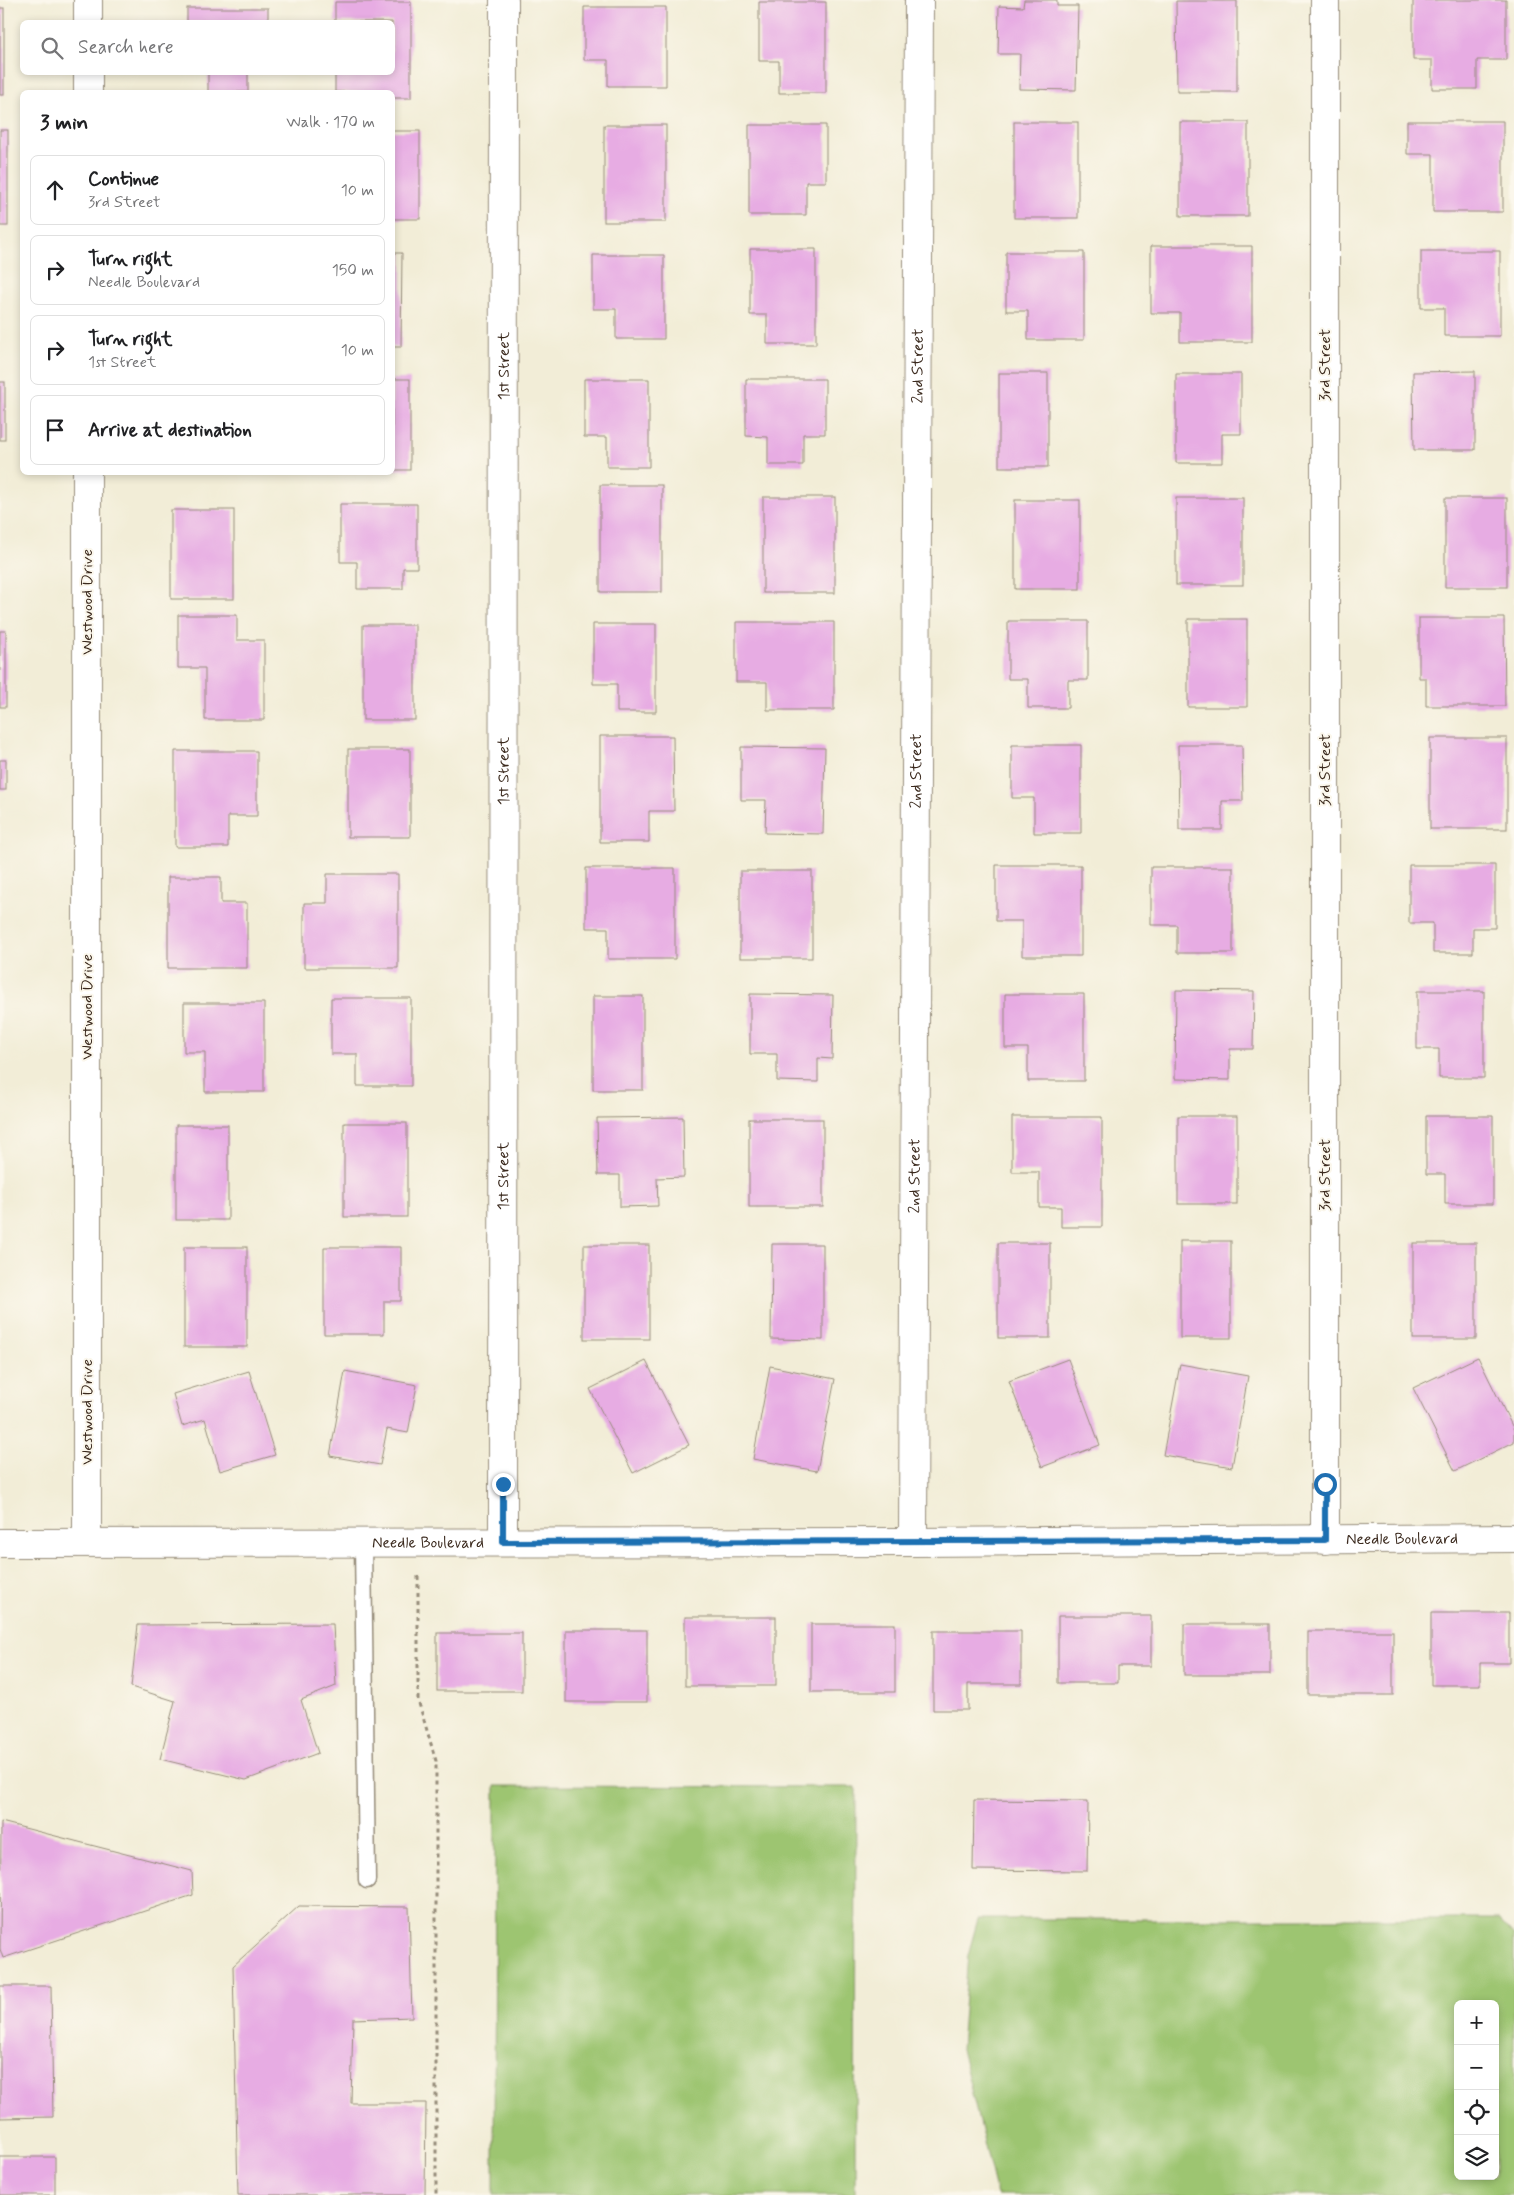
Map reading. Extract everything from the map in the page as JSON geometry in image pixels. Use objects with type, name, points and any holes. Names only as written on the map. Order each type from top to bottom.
[{"type":"street","points":[[88,0],[88,20]]},
{"type":"street","name":"1st Street","points":[[503,1542],[504,0]]},
{"type":"street","name":"2nd Street","points":[[913,1542],[919,0]]},
{"type":"street","name":"3rd Street","points":[[1325,0],[1325,1540]]},
{"type":"street","points":[[88,75],[88,90]]},
{"type":"street","name":"Westwood Drive","points":[[87,475],[87,1542]]},
{"type":"street","name":"Needle Boulevard","points":[[0,1543],[913,1542],[1514,1538]]},
{"type":"lane","points":[[362,1542],[367,1880]]},
{"type":"path","points":[[418,1542],[418,1700],[436,1761],[436,2195]]},
{"type":"green space","points":[[495,1786],[856,1787],[855,2195],[494,2195]]},
{"type":"green space","points":[[978,1919],[1499,1919],[1514,1935],[1514,2195],[997,2195],[961,2049],[968,1955]]},
{"type":"building","points":[[1024,0],[1057,0],[1057,6],[1078,6],[1076,90],[1019,89],[1020,54],[998,54],[999,6],[1023,7]]},
{"type":"building","points":[[1413,0],[1506,0],[1506,60],[1477,60],[1477,89],[1432,89],[1432,60],[1413,60]]},
{"type":"building","points":[[1176,1],[1237,1],[1237,92],[1177,92]]},
{"type":"building","points":[[335,2],[411,2],[411,98],[395,98],[395,90],[335,90],[335,75],[395,75],[395,20],[335,20]]},
{"type":"building","points":[[759,2],[826,2],[826,93],[779,93],[779,61],[759,61]]},
{"type":"building","points":[[584,7],[666,7],[666,86],[608,86],[608,60],[584,60]]},
{"type":"building","points":[[0,8],[4,8],[4,95],[0,95]]},
{"type":"building","points":[[187,8],[268,8],[268,20],[187,20]]},
{"type":"building","points":[[208,75],[248,75],[248,90],[208,90]]},
{"type":"building","points":[[1407,121],[1503,121],[1503,212],[1433,212],[1433,154],[1407,154]]},
{"type":"building","points":[[1014,122],[1078,122],[1078,218],[1014,218]]},
{"type":"building","points":[[1180,122],[1248,122],[1248,216],[1180,216]]},
{"type":"building","points":[[604,125],[666,125],[666,222],[604,222]]},
{"type":"building","points":[[749,125],[826,125],[826,182],[806,182],[806,215],[749,215]]},
{"type":"building","points":[[0,130],[8,130],[8,226],[0,226]]},
{"type":"building","points":[[395,131],[420,131],[420,219],[395,219]]},
{"type":"building","points":[[1151,246],[1252,246],[1252,342],[1180,342],[1180,313],[1151,313]]},
{"type":"building","points":[[750,249],[816,249],[816,344],[767,344],[767,315],[750,315]]},
{"type":"building","points":[[1421,251],[1500,251],[1500,336],[1444,336],[1444,308],[1421,308]]},
{"type":"building","points":[[1006,252],[1084,252],[1084,340],[1028,340],[1028,311],[1006,311]]},
{"type":"building","points":[[395,253],[402,253],[401,347],[395,347]]},
{"type":"building","points":[[593,255],[664,255],[664,339],[616,339],[616,309],[593,309]]},
{"type":"building","points":[[1475,371],[1475,450],[1414,450],[1413,372]]},
{"type":"building","points":[[999,373],[1048,373],[1048,467],[999,467]]},
{"type":"building","points":[[1176,374],[1241,374],[1241,434],[1222,434],[1222,463],[1176,463]]},
{"type":"building","points":[[395,379],[410,379],[410,470],[395,470]]},
{"type":"building","points":[[584,379],[649,379],[649,467],[607,467],[607,437],[584,437]]},
{"type":"building","points":[[746,379],[825,379],[825,434],[803,434],[803,465],[768,465],[768,437],[746,436]]},
{"type":"building","points":[[0,382],[5,382],[5,440],[0,440]]},
{"type":"building","points":[[600,485],[662,485],[662,592],[600,592]]},
{"type":"building","points":[[763,497],[835,497],[835,593],[763,593]]},
{"type":"building","points":[[1176,498],[1243,498],[1243,585],[1176,585]]},
{"type":"building","points":[[1445,498],[1507,498],[1507,587],[1445,587]]},
{"type":"building","points":[[1015,500],[1080,500],[1080,589],[1015,589]]},
{"type":"building","points":[[340,504],[417,504],[417,568],[403,568],[403,589],[357,589],[357,562],[340,562]]},
{"type":"building","points":[[171,510],[234,510],[234,599],[171,599]]},
{"type":"building","points":[[178,615],[237,615],[237,640],[264,640],[264,720],[205,720],[205,668],[178,668]]},
{"type":"building","points":[[1419,618],[1504,618],[1505,706],[1426,706],[1426,678],[1419,678]]},
{"type":"building","points":[[1188,619],[1247,619],[1247,707],[1188,707]]},
{"type":"building","points":[[1008,621],[1088,621],[1088,680],[1068,680],[1068,708],[1028,708],[1028,679],[1008,679]]},
{"type":"building","points":[[736,622],[834,622],[834,710],[767,710],[767,682],[736,682]]},
{"type":"building","points":[[593,624],[656,624],[656,712],[617,712],[617,684],[593,684]]},
{"type":"building","points":[[363,625],[415,625],[415,720],[363,720]]},
{"type":"building","points":[[0,631],[6,631],[6,707],[0,707]]},
{"type":"building","points":[[600,736],[673,736],[674,811],[649,811],[649,842],[600,842]]},
{"type":"building","points":[[1430,738],[1507,738],[1507,829],[1430,829]]},
{"type":"building","points":[[1012,745],[1081,745],[1081,833],[1034,833],[1034,798],[1012,798]]},
{"type":"building","points":[[1178,745],[1242,745],[1243,801],[1222,801],[1222,830],[1179,830]]},
{"type":"building","points":[[741,747],[825,748],[823,834],[765,833],[766,800],[741,800]]},
{"type":"building","points":[[348,749],[410,749],[410,837],[348,837]]},
{"type":"building","points":[[175,751],[257,751],[257,816],[228,816],[228,847],[175,847]]},
{"type":"building","points":[[0,760],[6,760],[6,790],[0,790]]},
{"type":"building","points":[[996,865],[1081,865],[1081,956],[1022,956],[1022,921],[996,921]]},
{"type":"building","points":[[1409,865],[1495,865],[1495,928],[1473,928],[1473,953],[1433,953],[1433,923],[1409,923]]},
{"type":"building","points":[[1151,867],[1233,867],[1233,953],[1177,953],[1177,925],[1151,925]]},
{"type":"building","points":[[586,868],[675,868],[675,959],[608,959],[608,928],[586,928]]},
{"type":"building","points":[[740,871],[812,871],[812,958],[740,958]]},
{"type":"building","points":[[327,874],[398,874],[398,968],[304,968],[304,903],[327,903]]},
{"type":"building","points":[[168,877],[221,877],[221,903],[247,903],[247,968],[168,968]]},
{"type":"building","points":[[1176,990],[1254,991],[1253,1049],[1230,1049],[1230,1080],[1175,1079]]},
{"type":"building","points":[[1417,991],[1484,991],[1484,1078],[1439,1078],[1439,1049],[1417,1049]]},
{"type":"building","points":[[750,994],[833,995],[832,1059],[818,1058],[818,1082],[777,1081],[777,1054],[750,1054]]},
{"type":"building","points":[[1005,994],[1084,994],[1084,1081],[1028,1081],[1028,1048],[1005,1048]]},
{"type":"building","points":[[593,996],[643,996],[643,1090],[593,1090]]},
{"type":"building","points":[[331,998],[411,998],[411,1086],[357,1086],[357,1054],[331,1054]]},
{"type":"building","points":[[184,1003],[264,1003],[264,1092],[205,1092],[205,1052],[184,1052]]},
{"type":"building","points":[[1178,1116],[1237,1116],[1237,1204],[1178,1204]]},
{"type":"building","points":[[1426,1116],[1493,1116],[1493,1204],[1445,1204],[1445,1174],[1426,1174]]},
{"type":"building","points":[[683,1117],[684,1177],[657,1178],[658,1206],[620,1207],[620,1175],[598,1175],[597,1118]]},
{"type":"building","points":[[1012,1117],[1102,1117],[1102,1227],[1061,1227],[1061,1207],[1039,1207],[1039,1172],[1012,1172]]},
{"type":"building","points":[[749,1119],[823,1119],[823,1207],[749,1207]]},
{"type":"building","points":[[344,1123],[407,1123],[407,1217],[344,1217]]},
{"type":"building","points":[[176,1125],[228,1125],[228,1220],[176,1220]]},
{"type":"building","points":[[1180,1241],[1231,1241],[1231,1338],[1180,1338]]},
{"type":"building","points":[[998,1243],[1050,1243],[1050,1338],[998,1338]]},
{"type":"building","points":[[1413,1243],[1476,1243],[1476,1339],[1413,1339]]},
{"type":"building","points":[[772,1244],[823,1244],[823,1340],[771,1339]]},
{"type":"building","points":[[584,1245],[649,1245],[649,1339],[584,1339]]},
{"type":"building","points":[[184,1247],[247,1247],[247,1347],[184,1347]]},
{"type":"building","points":[[324,1247],[401,1247],[401,1301],[384,1301],[384,1334],[324,1334]]},
{"type":"building","points":[[1478,1357],[1514,1430],[1514,1442],[1455,1471],[1413,1388]]},
{"type":"building","points":[[1068,1359],[1100,1445],[1042,1467],[1009,1381]]},
{"type":"building","points":[[646,1361],[689,1445],[633,1473],[590,1389]]},
{"type":"building","points":[[1180,1364],[1248,1376],[1232,1467],[1163,1455]]},
{"type":"building","points":[[770,1366],[835,1379],[817,1471],[753,1459]]},
{"type":"building","points":[[249,1371],[275,1455],[220,1471],[205,1419],[182,1426],[173,1394]]},
{"type":"building","points":[[345,1371],[417,1385],[408,1433],[387,1429],[380,1465],[330,1456]]},
{"type":"building","points":[[1431,1613],[1509,1613],[1509,1663],[1480,1663],[1480,1685],[1431,1685]]},
{"type":"building","points":[[1058,1616],[1151,1616],[1151,1666],[1118,1666],[1118,1683],[1058,1683]]},
{"type":"building","points":[[685,1617],[776,1617],[776,1686],[685,1686]]},
{"type":"building","points":[[333,1624],[336,1686],[301,1700],[318,1753],[246,1780],[160,1759],[175,1701],[131,1687],[138,1625]]},
{"type":"building","points":[[811,1624],[895,1624],[895,1692],[811,1692]]},
{"type":"building","points":[[1184,1624],[1270,1624],[1270,1675],[1184,1675]]},
{"type":"building","points":[[566,1630],[647,1630],[647,1702],[566,1702]]},
{"type":"building","points":[[933,1631],[1021,1631],[1021,1684],[968,1684],[968,1710],[933,1710]]},
{"type":"building","points":[[1308,1631],[1393,1631],[1393,1695],[1308,1695]]},
{"type":"building","points":[[437,1633],[522,1633],[522,1691],[437,1691]]},
{"type":"building","points":[[974,1800],[1088,1801],[1087,1871],[973,1870]]},
{"type":"building","points":[[1,1822],[192,1871],[193,1895],[3,1958],[0,1949]]},
{"type":"building","points":[[299,1906],[409,1907],[412,2017],[353,2019],[351,2103],[426,2103],[425,2195],[238,2195],[233,1966]]},
{"type":"building","points":[[0,1986],[51,1986],[53,2117],[0,2118]]},
{"type":"building","points":[[0,2157],[55,2157],[55,2195],[0,2195]]},
{"type":"route","points":[[503,1484],[503,1542],[913,1542],[1325,1540],[1325,1484]]}]
